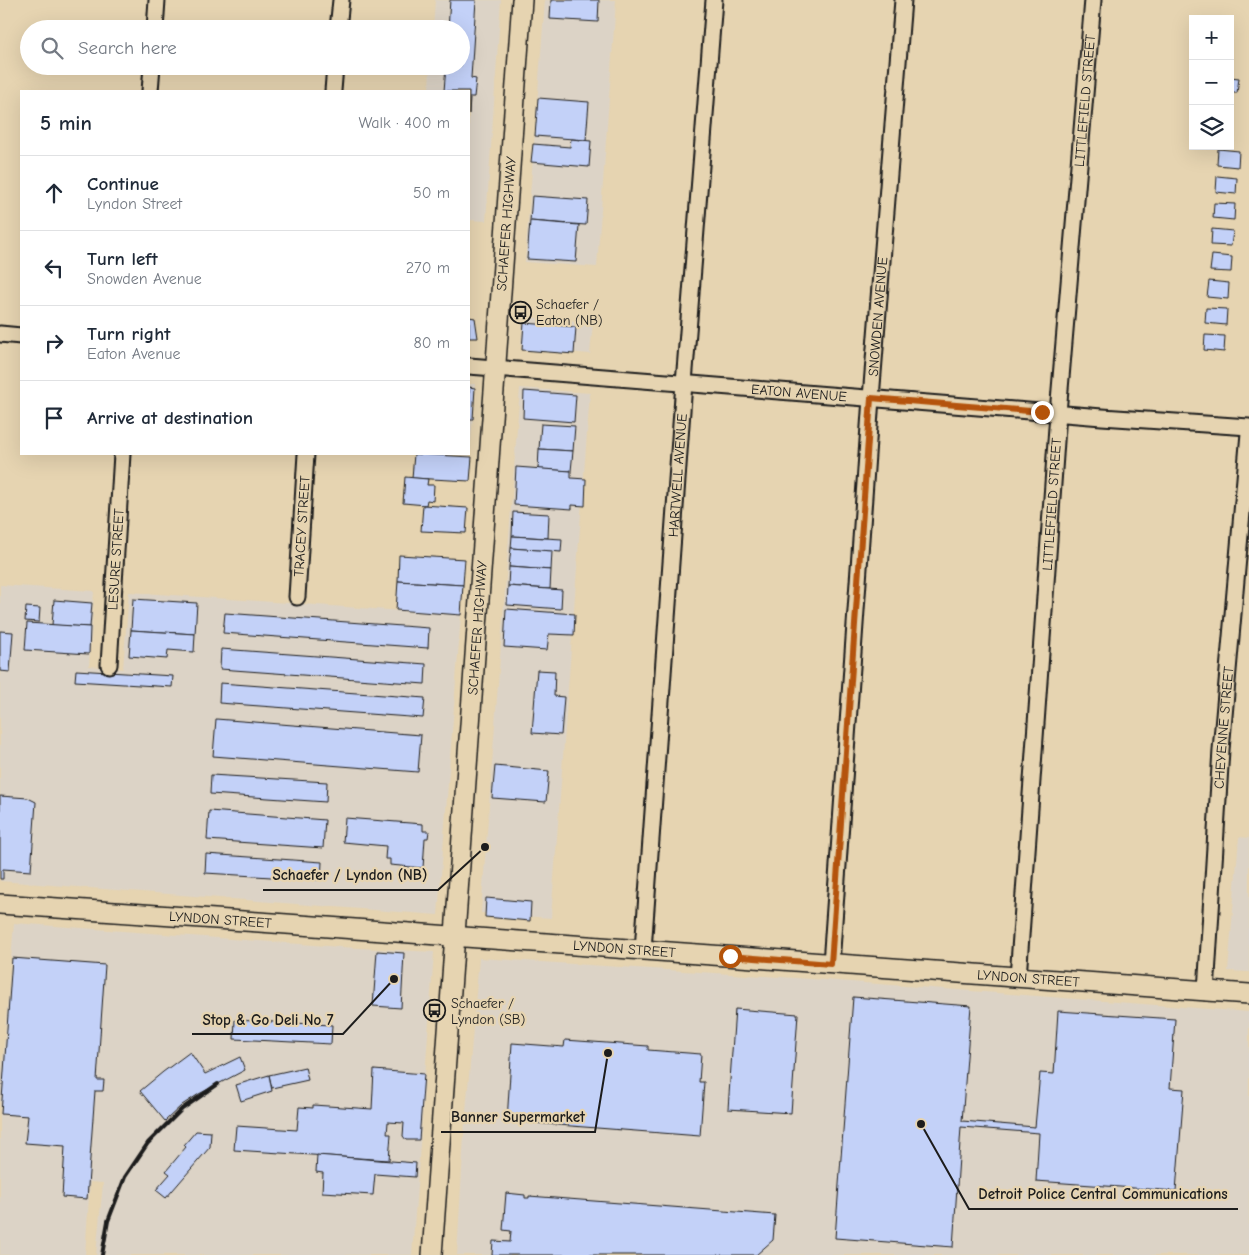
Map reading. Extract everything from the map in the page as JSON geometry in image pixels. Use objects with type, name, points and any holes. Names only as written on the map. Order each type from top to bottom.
[{"type":"street","points":[[155,20],[157,0]]},
{"type":"street","points":[[339,20],[341,0]]},
{"type":"street","name":"SCHAEFER HIGHWAY","points":[[432,1255],[522,0]]},
{"type":"street","name":"HARTWELL AVENUE","points":[[643,950],[714,0]]},
{"type":"street","name":"SNOWDEN AVENUE","points":[[831,964],[871,398],[903,0]]},
{"type":"street","name":"LITTLEFIELD STREET","points":[[1018,978],[1058,413],[1093,0]]},
{"type":"street","points":[[150,90],[151,75]]},
{"type":"street","points":[[333,90],[334,75]]},
{"type":"street","points":[[0,334],[20,336]]},
{"type":"street","name":"EATON AVENUE","points":[[470,366],[1249,427]]},
{"type":"street","name":"CHEYENNE STREET","points":[[1206,992],[1221,750],[1249,433]]},
{"type":"street","name":"LESURE STREET","points":[[109,665],[122,455]]},
{"type":"street","name":"TRACEY STREET","points":[[297,598],[306,455]]},
{"type":"street","name":"LYNDON STREET","points":[[0,904],[1249,994]]},
{"type":"shaded area","points":[[435,0],[501,0],[486,221],[470,220],[470,90],[429,90],[430,75],[470,75],[470,20],[434,20]]},
{"type":"shaded area","points":[[545,0],[616,0],[597,267],[525,262]]},
{"type":"shaded area","points":[[523,317],[593,322],[590,354],[521,348]]},
{"type":"shaded area","points":[[470,384],[475,384],[470,456],[454,455],[470,455]]},
{"type":"shaded area","points":[[520,388],[590,393],[551,918],[481,913]]},
{"type":"shaded area","points":[[0,585],[94,591],[89,666],[123,669],[129,592],[461,615],[438,915],[0,881]]},
{"type":"shaded area","points":[[1239,837],[1249,838],[1249,972],[1228,971]]},
{"type":"shaded area","points":[[14,923],[434,952],[412,1255],[96,1255],[103,1183],[90,1182],[85,1255],[0,1255],[0,1094]]},
{"type":"shaded area","points":[[479,958],[811,979],[1249,1012],[1249,1255],[457,1255],[464,1135]]},
{"type":"building","points":[[450,0],[476,0],[471,78],[476,79],[474,97],[470,97],[470,90],[444,90],[445,75],[470,75],[470,20],[449,20]]},
{"type":"building","points":[[551,0],[599,0],[598,22],[550,19]]},
{"type":"building","points":[[1234,77],[1239,78],[1237,93],[1234,93]]},
{"type":"building","points":[[538,98],[589,102],[586,140],[535,136]]},
{"type":"building","points":[[571,139],[591,141],[589,167],[531,162],[533,144],[570,147]]},
{"type":"building","points":[[1218,150],[1239,151],[1238,167],[1217,165]]},
{"type":"building","points":[[1217,176],[1237,178],[1236,194],[1216,192]]},
{"type":"building","points":[[532,196],[588,200],[586,225],[530,221]]},
{"type":"building","points":[[1214,203],[1235,204],[1234,220],[1213,218]]},
{"type":"building","points":[[530,221],[579,225],[576,262],[527,259]]},
{"type":"building","points":[[1212,229],[1233,231],[1231,246],[1211,245]]},
{"type":"building","points":[[1212,255],[1232,257],[1231,272],[1210,271]]},
{"type":"building","points":[[1209,281],[1229,283],[1228,299],[1207,297]]},
{"type":"building","points":[[1206,308],[1227,309],[1226,325],[1205,323]]},
{"type":"building","points":[[470,317],[475,318],[478,338],[470,338]]},
{"type":"building","points":[[524,323],[576,327],[574,354],[522,350]]},
{"type":"building","points":[[1205,335],[1225,336],[1224,352],[1204,350]]},
{"type":"building","points":[[470,387],[475,388],[473,419],[470,419]]},
{"type":"building","points":[[524,391],[576,395],[574,422],[523,418]]},
{"type":"building","points":[[541,424],[575,426],[573,451],[539,449]]},
{"type":"building","points":[[539,449],[573,451],[571,471],[538,469]]},
{"type":"building","points":[[414,455],[472,457],[470,481],[412,478]]},
{"type":"building","points":[[516,467],[571,471],[571,478],[586,479],[585,506],[572,505],[572,509],[514,505]]},
{"type":"building","points":[[405,477],[428,479],[427,485],[434,485],[433,501],[427,500],[426,505],[403,503]]},
{"type":"building","points":[[423,505],[468,508],[466,533],[421,531]]},
{"type":"building","points":[[513,512],[549,514],[548,538],[512,536]]},
{"type":"building","points":[[512,536],[562,539],[561,552],[511,548]]},
{"type":"building","points":[[511,548],[552,551],[551,570],[509,567]]},
{"type":"building","points":[[399,555],[465,559],[463,585],[398,581]]},
{"type":"building","points":[[509,567],[551,570],[550,589],[508,586]]},
{"type":"building","points":[[398,581],[463,585],[461,615],[396,610]]},
{"type":"building","points":[[508,586],[562,590],[561,609],[507,605]]},
{"type":"building","points":[[133,599],[197,603],[195,634],[131,630]]},
{"type":"building","points":[[54,600],[92,603],[90,627],[52,625]]},
{"type":"building","points":[[26,607],[40,608],[39,622],[25,621]]},
{"type":"building","points":[[506,609],[575,614],[574,635],[549,634],[547,650],[504,647]]},
{"type":"building","points":[[225,613],[429,628],[428,648],[223,633]]},
{"type":"building","points":[[27,623],[90,627],[89,654],[25,650]]},
{"type":"building","points":[[131,630],[195,634],[194,652],[168,650],[167,659],[129,656]]},
{"type":"building","points":[[0,631],[13,632],[10,672],[0,671]]},
{"type":"building","points":[[221,649],[426,664],[425,684],[220,669]]},
{"type":"building","points":[[76,670],[173,676],[172,687],[75,681]]},
{"type":"building","points":[[537,670],[555,671],[554,696],[564,697],[561,735],[532,733]]},
{"type":"building","points":[[220,683],[425,698],[423,718],[219,703]]},
{"type":"building","points":[[216,719],[421,735],[418,772],[213,756]]},
{"type":"building","points":[[495,766],[549,771],[546,802],[492,798]]},
{"type":"building","points":[[211,775],[327,782],[326,802],[210,794]]},
{"type":"building","points":[[0,796],[28,798],[36,802],[31,871],[3,869],[3,879],[0,879]]},
{"type":"building","points":[[209,811],[325,820],[323,848],[207,840]]},
{"type":"building","points":[[345,818],[423,824],[423,831],[429,831],[428,838],[425,838],[423,868],[390,865],[390,859],[385,859],[386,846],[343,842]]},
{"type":"building","points":[[206,854],[322,862],[321,880],[205,873]]},
{"type":"building","points":[[486,898],[531,902],[530,921],[485,917]]},
{"type":"building","points":[[377,951],[404,953],[401,1008],[373,1006]]},
{"type":"building","points":[[12,958],[105,965],[97,1080],[104,1080],[103,1091],[95,1091],[87,1199],[62,1197],[65,1146],[25,1143],[28,1116],[1,1114]]},
{"type":"building","points":[[853,997],[971,1006],[962,1121],[1035,1127],[1040,1073],[1054,1074],[1058,1011],[1175,1019],[1170,1088],[1184,1089],[1176,1191],[1036,1181],[1039,1133],[961,1127],[953,1247],[835,1238]]},
{"type":"building","points":[[735,1009],[798,1014],[791,1113],[728,1109]]},
{"type":"building","points":[[235,1020],[332,1025],[331,1044],[234,1039]]},
{"type":"building","points":[[565,1040],[648,1046],[648,1050],[701,1054],[699,1082],[704,1082],[700,1136],[507,1121],[512,1043],[564,1047]]},
{"type":"building","points":[[190,1052],[205,1074],[240,1057],[245,1070],[199,1094],[182,1105],[165,1121],[140,1091]]},
{"type":"building","points":[[305,1067],[308,1080],[272,1088],[269,1075]]},
{"type":"building","points":[[374,1070],[424,1074],[419,1140],[406,1140],[403,1136],[404,1123],[388,1122],[387,1134],[391,1134],[389,1160],[234,1150],[236,1126],[297,1130],[299,1107],[313,1108],[313,1105],[372,1109]]},
{"type":"building","points":[[269,1075],[272,1091],[241,1101],[236,1085]]},
{"type":"building","points":[[196,1131],[211,1132],[210,1147],[166,1198],[156,1190],[170,1174],[166,1171],[186,1147],[184,1145]]},
{"type":"building","points":[[317,1155],[416,1163],[415,1177],[375,1174],[373,1195],[322,1192],[323,1173],[316,1172]]},
{"type":"building","points":[[506,1193],[525,1195],[525,1198],[529,1198],[529,1196],[775,1215],[773,1240],[756,1255],[492,1255],[493,1241],[510,1242],[511,1231],[503,1230]]},
{"type":"railway","points":[[102,1255],[108,1221],[125,1177],[148,1143],[182,1109],[218,1084]]},
{"type":"place","name":"Schaefer / Eaton (NB)","points":[[520,312]]},
{"type":"place","name":"Schaefer / Lyndon (NB)","points":[[485,847]]},
{"type":"place","name":"Stop & Go Deli No 7","points":[[394,979]]},
{"type":"place","name":"Schaefer / Lyndon (SB)","points":[[435,1011]]},
{"type":"place","name":"Banner Supermarket","points":[[608,1053]]},
{"type":"place","name":"Detroit Police Central Communications","points":[[921,1124]]},
{"type":"route","points":[[730,956],[831,964],[871,398],[1042,412]]}]
